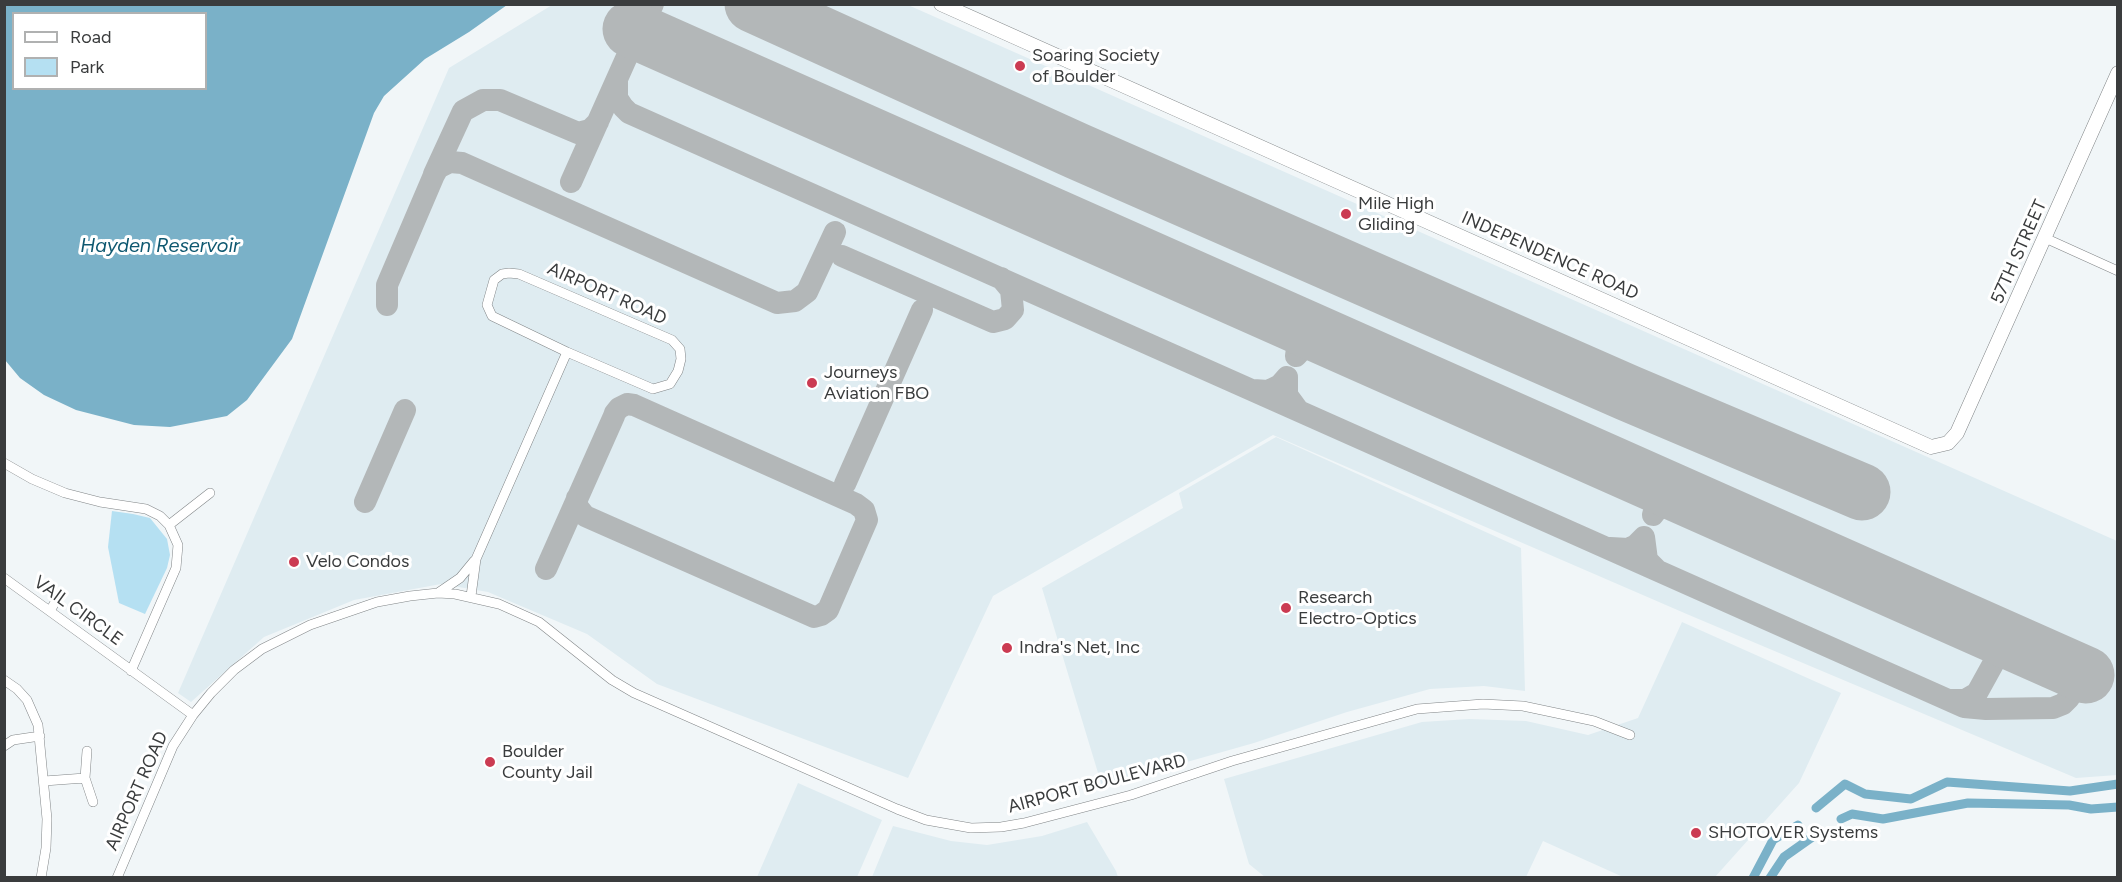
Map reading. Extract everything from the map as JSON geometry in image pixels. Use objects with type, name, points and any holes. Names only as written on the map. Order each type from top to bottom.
[{"type":"street","name":"INDEPENDENCE ROAD","points":[[941,4],[1923,445],[1931,447],[1948,443]]},
{"type":"street","name":"57TH STREET","points":[[1948,443],[1954,438],[1962,424],[2118,73]]},
{"type":"street","points":[[2045,238],[2118,271]]},
{"type":"street","name":"AIRPORT ROAD","points":[[502,274],[519,274],[672,340],[680,349],[681,359],[678,371],[670,384],[653,389],[567,352],[492,316],[486,304],[494,280],[502,274]]},
{"type":"street","points":[[471,596],[476,559],[567,352]]},
{"type":"street","points":[[4,463],[32,479],[65,493],[100,502],[146,508],[160,516],[169,525],[210,493]]},
{"type":"street","name":"VAIL CIRCLE","points":[[131,671],[176,568],[178,545],[169,525]]},
{"type":"street","points":[[438,593],[460,578],[476,559]]},
{"type":"street","name":"VAIL CIRCLE","points":[[4,578],[193,715]]},
{"type":"street","name":"AIRPORT ROAD","points":[[117,878],[173,746],[193,715],[234,670],[280,639],[310,625],[376,602],[438,593],[471,596]]},
{"type":"street","name":"AIRPORT BOULEVARD","points":[[471,596],[499,603],[539,622],[612,680],[634,693],[887,805],[926,820],[960,827],[1001,827],[1035,820],[1131,795],[1232,761],[1417,709],[1483,704],[1523,706],[1594,721],[1630,735]]},
{"type":"street","points":[[50,611],[58,597]]},
{"type":"street","points":[[4,680],[27,700],[34,712],[40,736],[47,819],[46,848],[41,878]]},
{"type":"street","points":[[4,746],[13,740],[40,736]]},
{"type":"street","points":[[87,751],[85,778],[93,802]]},
{"type":"street","points":[[44,781],[85,778]]},
{"type":"shaded area","points":[[552,5],[908,5],[2117,541],[2117,775],[2076,778],[1689,615],[1273,435],[993,596],[908,778],[657,684],[587,634],[488,592],[441,584],[354,600],[264,637],[191,702],[178,693],[449,68]]},
{"type":"shaded area","points":[[1276,437],[1521,548],[1525,691],[1484,686],[1430,689],[1347,712],[1254,743],[1102,786],[1042,588],[1183,508],[1179,493]]},
{"type":"shaded area","points":[[1682,622],[1841,693],[1799,783],[1715,877],[1623,877],[1543,841],[1526,877],[1265,877],[1249,864],[1224,779],[1422,722],[1469,719],[1526,721],[1588,735],[1638,718]]},
{"type":"shaded area","points":[[798,783],[882,820],[857,877],[757,877]]},
{"type":"shaded area","points":[[1087,822],[1118,877],[872,877],[893,826],[951,841],[987,845],[1042,836]]},
{"type":"green space","points":[[112,511],[150,518],[167,539],[170,555],[167,568],[145,614],[119,603],[108,547]]},
{"type":"water","name":"Hayden Reservoir","points":[[5,4],[507,5],[425,59],[384,96],[374,113],[292,339],[247,400],[227,416],[170,427],[134,425],[76,410],[44,395],[20,378],[5,360]]},
{"type":"waterway","points":[[1816,808],[1845,784],[1865,794],[1911,799],[1947,782],[2070,791],[2118,784]]},
{"type":"waterway","points":[[1841,819],[1852,814],[1883,819],[1968,803],[2069,805],[2091,809],[2118,807]]},
{"type":"waterway","points":[[1753,878],[1773,840],[1798,825]]},
{"type":"waterway","points":[[1770,878],[1784,857],[1818,833]]},
{"type":"taxiway","points":[[629,52],[653,4]]},
{"type":"taxiway","points":[[571,182],[629,52],[650,43],[667,45]]},
{"type":"taxiway","points":[[617,80],[617,98],[629,113],[1964,707],[2053,708],[2063,704],[2069,698],[2081,673]]},
{"type":"taxiway","points":[[434,174],[463,111],[483,100],[500,100],[578,133],[590,130],[598,122]]},
{"type":"taxiway","points":[[387,305],[387,285],[434,175],[438,168],[450,162],[462,163],[777,303],[795,301],[807,292],[835,232]]},
{"type":"taxiway","points":[[842,256],[993,322],[1005,319],[1013,310],[1011,290],[1001,278]]},
{"type":"taxiway","points":[[845,484],[922,310]]},
{"type":"taxiway","points":[[1281,318],[1295,333],[1298,341],[1296,356],[1307,344],[1315,341],[1334,342]]},
{"type":"taxiway","points":[[1253,390],[1268,391],[1280,385],[1287,377],[1287,395],[1298,410]]},
{"type":"taxiway","points":[[546,569],[614,416],[615,413],[627,404],[634,405],[856,504],[864,510],[867,520],[828,610],[814,617],[585,516],[577,506],[577,498]]},
{"type":"taxiway","points":[[365,502],[405,410]]},
{"type":"taxiway","points":[[1637,477],[1647,483],[1654,496],[1656,504],[1653,515],[1660,506],[1671,500],[1691,501]]},
{"type":"taxiway","points":[[1610,548],[1628,549],[1644,537],[1647,560],[1656,569]]},
{"type":"taxiway","points":[[1950,700],[1965,700],[1977,693],[1993,664],[1995,656],[1990,640],[1977,627]]},
{"type":"runway","points":[[753,4],[1077,151],[1628,393],[1862,492]]},
{"type":"runway","points":[[631,29],[2086,675]]},
{"type":"place","name":"Soaring Society of Boulder","points":[[1020,66]]},
{"type":"place","name":"Mile High Gliding","points":[[1346,214]]},
{"type":"place","name":"Journeys Aviation FBO","points":[[812,383]]},
{"type":"place","name":"Velo Condos","points":[[294,562]]},
{"type":"place","name":"Research Electro-Optics","points":[[1286,608]]},
{"type":"place","name":"Indra's Net, Inc","points":[[1007,648]]},
{"type":"place","name":"Boulder County Jail","points":[[490,762]]},
{"type":"place","name":"SHOTOVER Systems","points":[[1696,833]]}]
